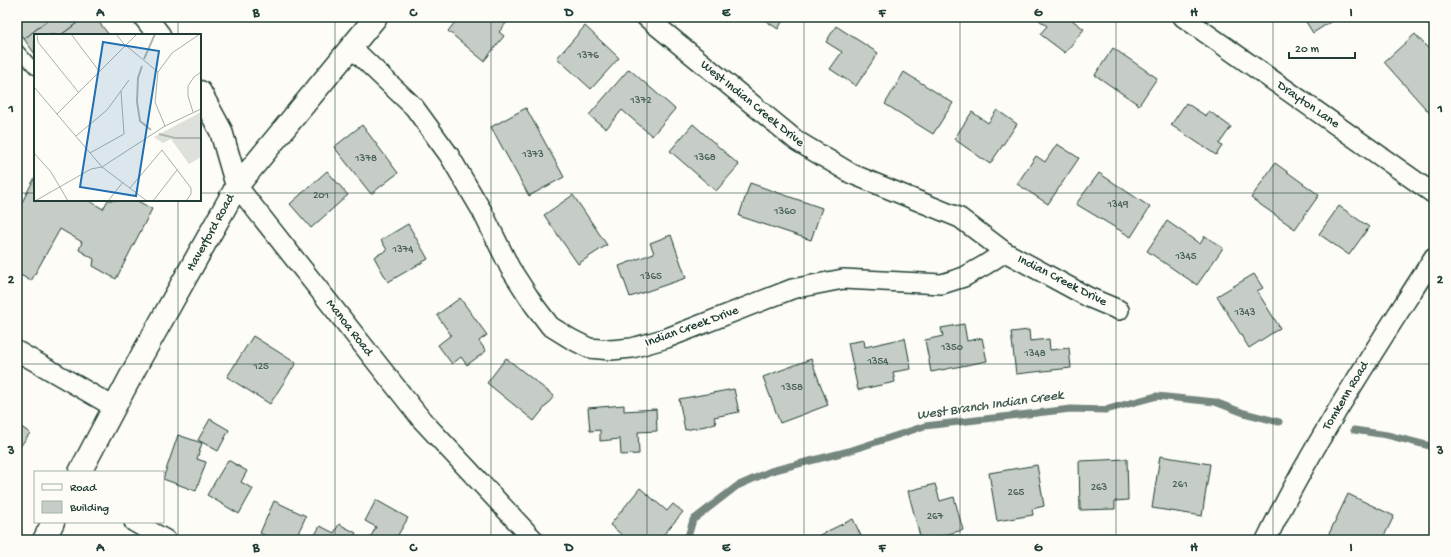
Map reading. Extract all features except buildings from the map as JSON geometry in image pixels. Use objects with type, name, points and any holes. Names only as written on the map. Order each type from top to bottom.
[{"type":"main road","points":[[145,17],[158,34]]},
{"type":"main road","name":"Haverford Road","points":[[81,471],[141,356],[237,186],[376,17]]},
{"type":"main road","name":"Manoa Road","points":[[201,94],[221,131],[237,186]]},
{"type":"main road","points":[[44,540],[52,523]]},
{"type":"street","name":"West Indian Creek Drive","points":[[646,17],[797,142],[852,174],[911,198]]},
{"type":"street","name":"Drayton Lane","points":[[1183,17],[1434,194]]},
{"type":"street","name":"Indian Creek Drive","points":[[351,47],[414,107],[449,155],[482,211],[510,268],[534,305],[550,326],[589,348],[611,350],[632,348],[667,338],[792,289],[843,279],[942,284],[964,277],[1005,252]]},
{"type":"street","name":"Manoa Road","points":[[237,186],[422,420],[534,540]]},
{"type":"street","name":"Indian Creek Drive","points":[[911,198],[960,218],[1005,252],[1088,297],[1119,310]]},
{"type":"street","name":"Tomkenn Road","points":[[1266,540],[1286,498],[1342,401],[1434,257]]},
{"type":"street","points":[[17,351],[114,407]]},
{"type":"street","points":[[136,523],[166,540]]},
{"type":"lane","points":[[17,49],[34,68]]},
{"type":"waterway","name":"West Branch Indian Creek","points":[[687,540],[693,520],[737,486],[771,471],[849,451],[925,426],[1071,409],[1105,410],[1157,396],[1215,402],[1244,413],[1279,422]]},
{"type":"waterway","name":"West Branch Indian Creek","points":[[1354,430],[1387,435],[1434,447]]}]
